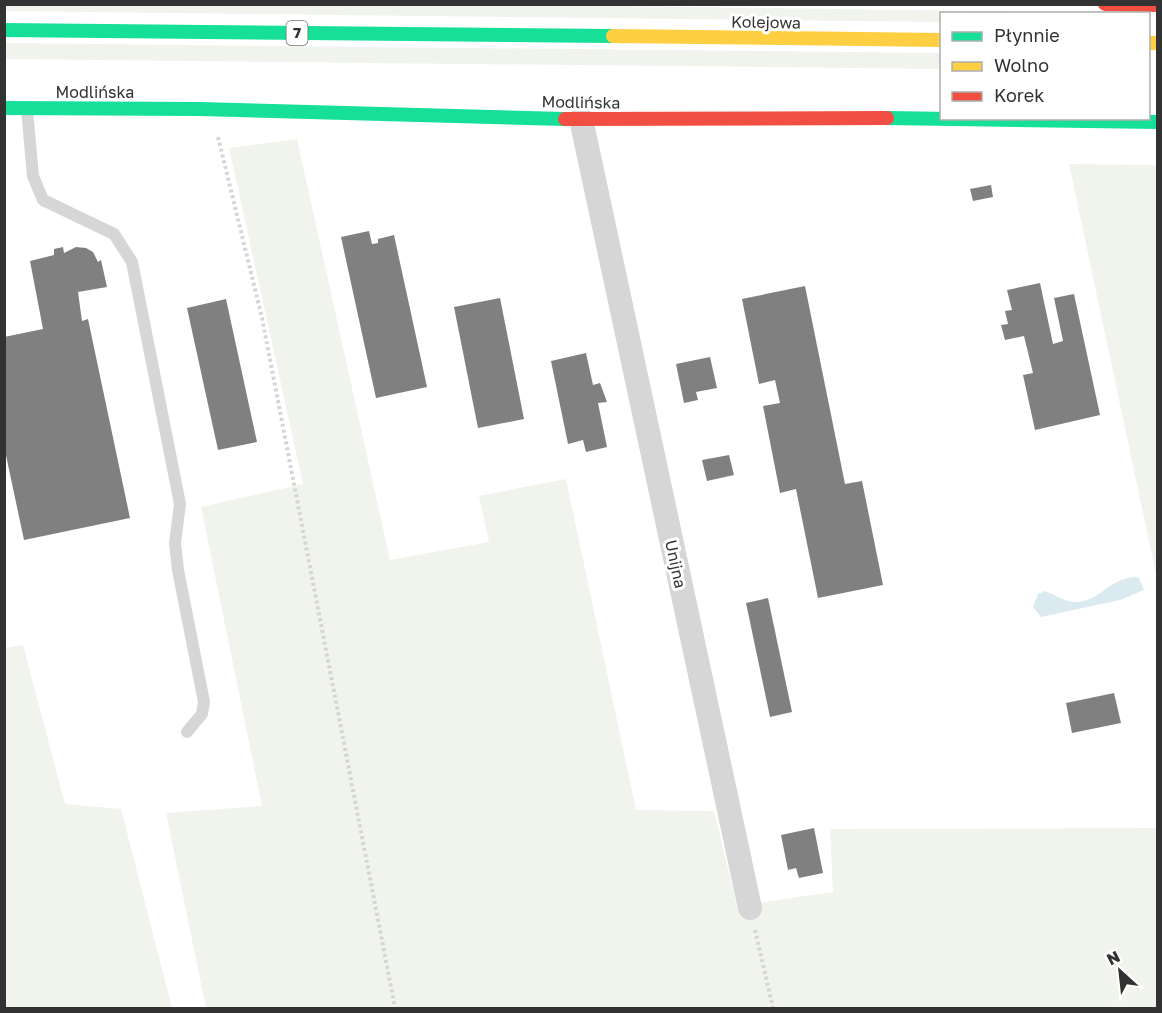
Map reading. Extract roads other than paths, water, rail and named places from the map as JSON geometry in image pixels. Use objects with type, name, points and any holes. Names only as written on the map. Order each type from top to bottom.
[{"type":"main road","points":[[1106,4],[1158,5]]},
{"type":"main road","name":"Kolejowa","points":[[4,30],[940,40]]},
{"type":"main road","name":"Modlińska","points":[[4,108],[199,109],[580,119],[940,119]]},
{"type":"main road","name":"Modlińska","points":[[1008,120],[1158,123]]},
{"type":"street","name":"Unijna","points":[[580,119],[750,908]]},
{"type":"lane","points":[[27,109],[33,176],[43,200],[114,234],[132,262],[180,504],[175,543],[178,570],[204,702],[202,714],[187,732]]}]
